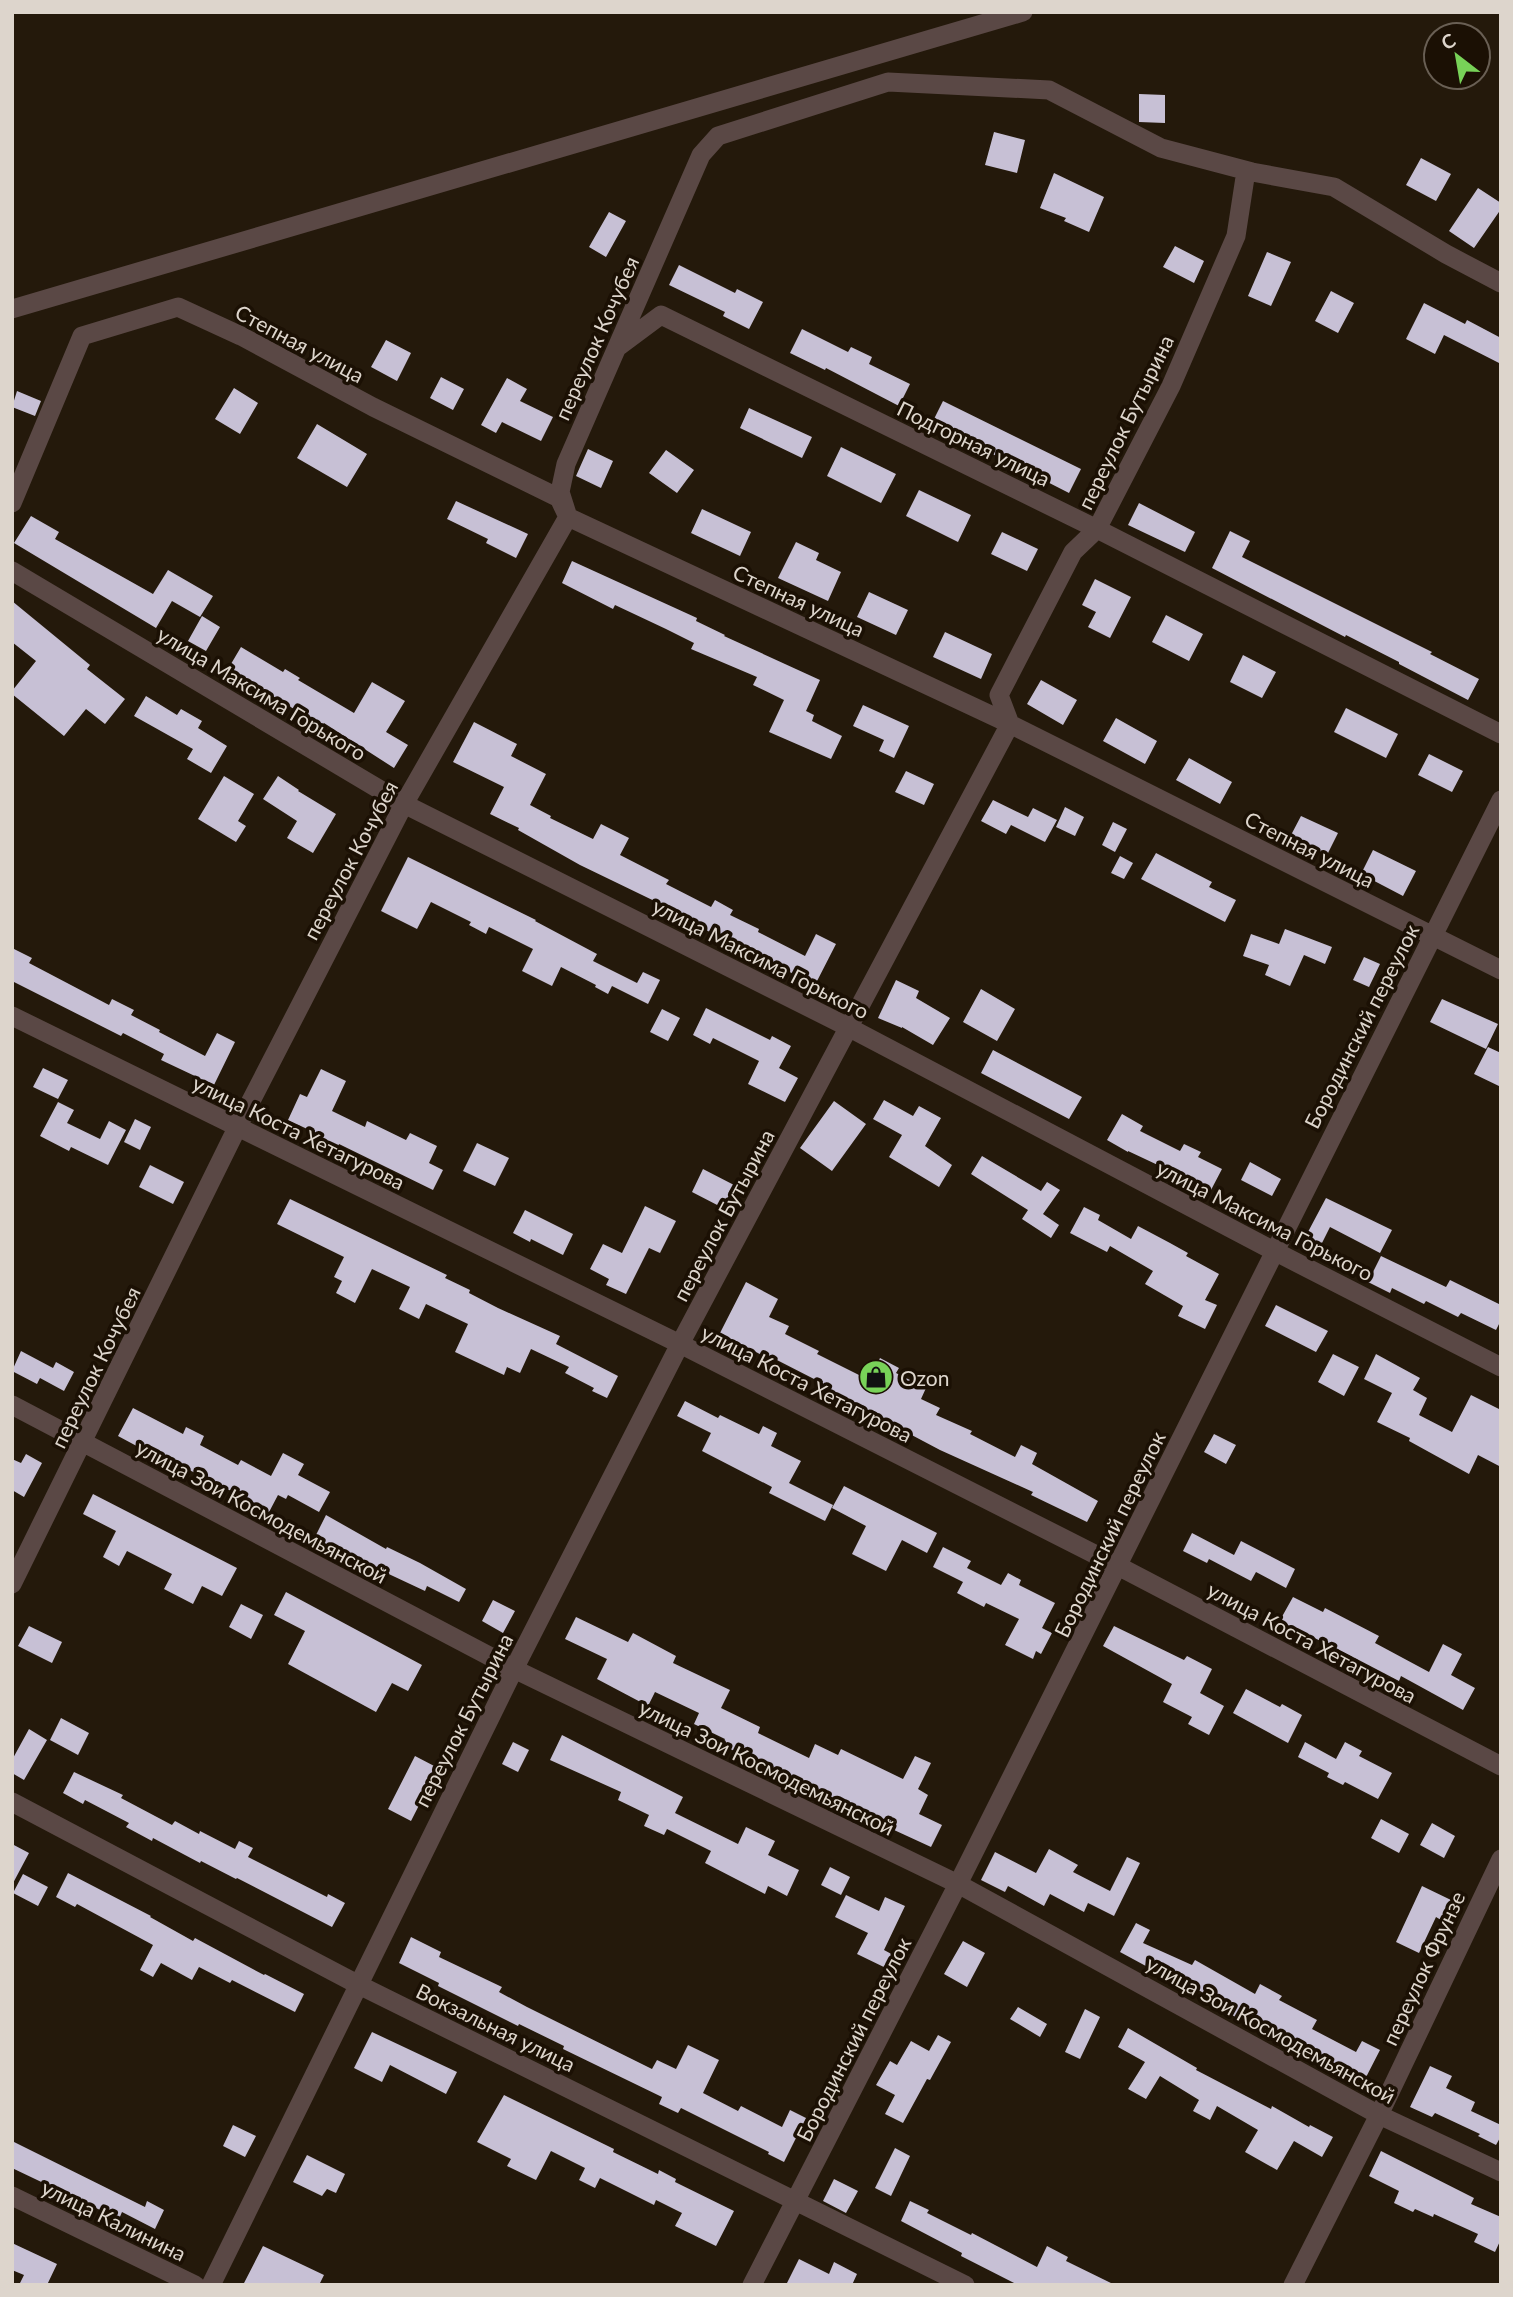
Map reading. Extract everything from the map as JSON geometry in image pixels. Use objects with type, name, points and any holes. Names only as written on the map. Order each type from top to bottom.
[{"type":"street","points":[[12,309],[1023,12]]},
{"type":"street","name":"переулок Кочубея","points":[[12,1584],[237,1128],[404,804],[568,517],[560,492],[566,464],[701,155],[718,136],[888,82],[1049,90],[1161,148],[1246,171]]},
{"type":"street","points":[[1246,171],[1334,187],[1446,254],[1501,283]]},
{"type":"street","name":"переулок Бутырина","points":[[211,2285],[357,1984],[680,1344],[1010,724],[999,695],[1073,551],[1097,529],[1171,386],[1236,236],[1246,171]]},
{"type":"street","name":"Степная улица","points":[[12,503],[82,336],[178,307],[241,336],[373,407],[559,498],[568,517],[1010,724],[1501,970]]},
{"type":"street","name":"Подгорная улица","points":[[617,347],[661,315],[1097,529],[1501,734]]},
{"type":"street","name":"улица Максима Горького","points":[[12,571],[404,804],[848,1027],[1501,1367]]},
{"type":"street","name":"Бородинский переулок","points":[[752,2285],[958,1884],[1501,800]]},
{"type":"street","name":"улица Коста Хетагурова","points":[[12,1016],[680,1344],[1118,1566],[1501,1766]]},
{"type":"street","name":"улица Зои Космодемьянской","points":[[12,1405],[514,1669],[958,1884],[1379,2115],[1501,2172]]},
{"type":"street","name":"Вокзальная улица","points":[[12,1802],[357,1984],[965,2285]]},
{"type":"street","name":"переулок Фрунзе","points":[[1293,2285],[1379,2115],[1501,1859]]},
{"type":"street","name":"улица Калинина","points":[[12,2196],[195,2285]]},
{"type":"building","points":[[1139,94],[1165,95],[1165,123],[1139,122]]},
{"type":"building","points":[[994,132],[1025,140],[1017,173],[985,165]]},
{"type":"building","points":[[1421,158],[1451,174],[1436,201],[1406,185]]},
{"type":"building","points":[[1054,173],[1104,197],[1089,232],[1064,221],[1066,218],[1040,208]]},
{"type":"building","points":[[1478,188],[1501,203],[1501,209],[1474,248],[1449,231]]},
{"type":"building","points":[[609,212],[626,221],[606,257],[589,247]]},
{"type":"building","points":[[1175,246],[1204,261],[1194,283],[1163,267]]},
{"type":"building","points":[[1267,252],[1291,262],[1271,306],[1248,296]]},
{"type":"building","points":[[679,265],[735,293],[737,289],[763,302],[749,329],[723,316],[725,312],[669,285]]},
{"type":"building","points":[[1331,291],[1354,303],[1338,333],[1315,321]]},
{"type":"building","points":[[1424,303],[1465,324],[1467,320],[1501,338],[1501,364],[1444,335],[1435,354],[1406,339]]},
{"type":"building","points":[[802,329],[848,352],[851,347],[872,357],[869,364],[910,384],[899,406],[826,368],[825,370],[790,353]]},
{"type":"building","points":[[386,340],[411,353],[397,381],[371,367]]},
{"type":"building","points":[[441,377],[464,389],[453,410],[430,398]]},
{"type":"building","points":[[507,378],[527,389],[520,401],[553,417],[541,441],[502,422],[496,433],[481,425]]},
{"type":"building","points":[[234,388],[258,403],[240,434],[215,419]]},
{"type":"building","points":[[17,391],[41,401],[35,416],[12,407]]},
{"type":"building","points":[[943,401],[1081,469],[1069,493],[932,423]]},
{"type":"building","points":[[749,408],[812,437],[802,458],[740,428]]},
{"type":"building","points":[[317,424],[367,454],[347,487],[297,458]]},
{"type":"building","points":[[841,447],[896,474],[881,503],[827,476]]},
{"type":"building","points":[[588,449],[613,461],[601,488],[576,476]]},
{"type":"building","points":[[666,450],[694,470],[677,493],[649,473]]},
{"type":"building","points":[[919,490],[971,515],[958,542],[906,516]]},
{"type":"building","points":[[456,501],[528,534],[516,558],[486,543],[488,539],[447,519]]},
{"type":"building","points":[[1139,503],[1195,532],[1185,552],[1128,525]]},
{"type":"building","points":[[702,509],[751,532],[740,556],[691,533]]},
{"type":"building","points":[[31,516],[59,532],[55,539],[153,594],[168,570],[213,596],[200,617],[172,601],[156,628],[14,543]]},
{"type":"building","points":[[1230,531],[1250,541],[1242,557],[1432,652],[1430,654],[1479,679],[1468,700],[1399,662],[1212,568]]},
{"type":"building","points":[[1002,532],[1038,549],[1027,571],[991,554]]},
{"type":"building","points":[[796,542],[819,553],[816,560],[841,572],[828,601],[778,578]]},
{"type":"building","points":[[572,561],[697,618],[696,621],[724,636],[820,680],[806,711],[814,715],[812,721],[842,736],[831,759],[769,732],[784,700],[753,685],[757,677],[691,649],[694,643],[666,629],[615,605],[613,609],[562,583]]},
{"type":"building","points":[[1095,579],[1131,597],[1110,638],[1088,627],[1096,612],[1082,605]]},
{"type":"building","points":[[869,592],[908,610],[896,635],[857,617]]},
{"type":"building","points":[[12,601],[90,665],[87,669],[125,699],[105,724],[86,709],[64,736],[12,694],[36,661],[12,642]]},
{"type":"building","points":[[1166,615],[1203,634],[1189,661],[1152,642]]},
{"type":"building","points":[[202,616],[220,627],[206,651],[188,641]]},
{"type":"building","points":[[945,632],[992,654],[981,679],[933,657]]},
{"type":"building","points":[[241,647],[283,672],[285,669],[300,678],[298,680],[354,713],[372,682],[405,701],[386,732],[408,745],[394,768],[324,723],[322,726],[228,669]]},
{"type":"building","points":[[1243,655],[1276,672],[1262,698],[1230,682]]},
{"type":"building","points":[[1041,680],[1077,700],[1063,725],[1027,704]]},
{"type":"building","points":[[146,696],[177,715],[181,709],[202,721],[198,728],[227,746],[211,773],[187,759],[193,749],[134,716]]},
{"type":"building","points":[[863,705],[909,726],[894,758],[879,751],[884,740],[853,726]]},
{"type":"building","points":[[1346,708],[1398,734],[1386,758],[1334,732]]},
{"type":"building","points":[[1116,718],[1157,741],[1145,764],[1103,741]]},
{"type":"building","points":[[474,722],[517,744],[511,756],[546,774],[530,805],[551,816],[550,818],[593,839],[601,824],[629,838],[620,855],[669,880],[666,884],[711,907],[715,900],[733,910],[730,915],[805,956],[816,934],[836,944],[815,985],[780,967],[778,971],[763,964],[765,961],[670,911],[671,909],[580,865],[518,830],[519,828],[490,814],[504,787],[453,762]]},
{"type":"building","points":[[1429,754],[1463,771],[1452,792],[1418,775]]},
{"type":"building","points":[[1189,758],[1232,782],[1220,804],[1176,780]]},
{"type":"building","points":[[906,771],[934,784],[924,805],[895,792]]},
{"type":"building","points":[[224,776],[254,794],[238,821],[246,826],[236,842],[198,819]]},
{"type":"building","points":[[278,776],[336,814],[313,853],[287,838],[297,821],[263,799]]},
{"type":"building","points":[[993,800],[1028,817],[1033,808],[1057,820],[1045,842],[1011,825],[1006,834],[981,821]]},
{"type":"building","points":[[1065,807],[1084,817],[1075,836],[1056,827]]},
{"type":"building","points":[[1301,816],[1338,833],[1327,855],[1290,837]]},
{"type":"building","points":[[1113,822],[1127,829],[1115,852],[1102,845]]},
{"type":"building","points":[[1373,850],[1416,871],[1403,896],[1361,874]]},
{"type":"building","points":[[1156,853],[1212,882],[1209,887],[1236,900],[1225,922],[1141,879]]},
{"type":"building","points":[[1120,856],[1133,863],[1124,879],[1111,873]]},
{"type":"building","points":[[408,857],[536,920],[597,954],[593,961],[637,983],[643,972],[660,980],[648,1004],[612,986],[608,994],[561,967],[552,986],[522,971],[533,949],[489,927],[486,934],[469,925],[471,922],[431,902],[417,929],[381,911]]},
{"type":"building","points":[[1285,929],[1332,947],[1325,964],[1304,955],[1290,986],[1265,975],[1269,965],[1243,956],[1251,934],[1279,944]]},
{"type":"building","points":[[12,948],[32,958],[29,963],[109,1005],[112,999],[134,1010],[131,1015],[205,1056],[217,1033],[235,1042],[214,1085],[161,1060],[164,1054],[123,1033],[121,1036],[12,981]]},
{"type":"building","points":[[1364,957],[1380,964],[1369,987],[1353,980]]},
{"type":"building","points":[[896,980],[919,991],[916,998],[950,1018],[933,1045],[902,1027],[878,1018]]},
{"type":"building","points":[[981,989],[1015,1009],[997,1041],[963,1022]]},
{"type":"building","points":[[1442,999],[1498,1024],[1486,1049],[1430,1022]]},
{"type":"building","points":[[706,1008],[770,1040],[772,1036],[791,1046],[779,1068],[798,1078],[785,1102],[748,1084],[759,1061],[713,1038],[710,1044],[693,1035]]},
{"type":"building","points":[[662,1009],[680,1018],[668,1041],[650,1032]]},
{"type":"building","points":[[1488,1047],[1501,1053],[1501,1087],[1474,1074]]},
{"type":"building","points":[[993,1050],[1082,1097],[1069,1119],[981,1073]]},
{"type":"building","points":[[43,1068],[68,1080],[58,1099],[33,1087]]},
{"type":"building","points":[[321,1069],[346,1081],[332,1111],[365,1127],[367,1121],[406,1140],[410,1133],[437,1146],[429,1163],[443,1170],[433,1190],[339,1144],[338,1147],[319,1138],[320,1135],[288,1120],[300,1094],[307,1097]]},
{"type":"building","points":[[884,1100],[913,1116],[919,1106],[941,1118],[925,1146],[952,1165],[939,1187],[889,1157],[902,1135],[873,1119]]},
{"type":"building","points":[[834,1101],[866,1124],[832,1171],[800,1148]]},
{"type":"building","points":[[58,1102],[74,1110],[67,1123],[100,1139],[109,1121],[126,1130],[108,1165],[71,1147],[69,1151],[40,1136]]},
{"type":"building","points":[[1122,1114],[1143,1126],[1140,1131],[1180,1151],[1184,1144],[1201,1152],[1198,1157],[1222,1169],[1211,1190],[1107,1140]]},
{"type":"building","points":[[135,1119],[151,1127],[140,1150],[124,1142]]},
{"type":"building","points":[[477,1143],[509,1158],[495,1186],[463,1171]]},
{"type":"building","points":[[982,1156],[1041,1191],[1047,1182],[1060,1190],[1043,1214],[1059,1225],[1051,1238],[1022,1219],[1028,1210],[971,1174]]},
{"type":"building","points":[[1250,1162],[1281,1179],[1272,1196],[1241,1180]]},
{"type":"building","points":[[150,1165],[184,1182],[173,1204],[139,1187]]},
{"type":"building","points":[[703,1169],[734,1185],[723,1208],[692,1192]]},
{"type":"building","points":[[1326,1198],[1392,1230],[1380,1253],[1330,1227],[1316,1255],[1300,1247]]},
{"type":"building","points":[[290,1199],[447,1275],[445,1278],[470,1290],[469,1293],[560,1336],[556,1344],[618,1376],[607,1398],[565,1373],[569,1367],[531,1349],[520,1373],[507,1367],[504,1375],[455,1352],[468,1324],[426,1304],[419,1319],[399,1309],[410,1287],[372,1269],[355,1303],[336,1293],[342,1281],[334,1277],[344,1257],[277,1224]]},
{"type":"building","points":[[645,1206],[676,1221],[660,1253],[649,1248],[626,1294],[606,1285],[609,1279],[590,1269],[603,1244],[622,1253]]},
{"type":"building","points":[[1084,1207],[1100,1215],[1098,1220],[1131,1239],[1138,1226],[1188,1253],[1186,1256],[1219,1274],[1205,1300],[1217,1305],[1205,1329],[1178,1316],[1183,1306],[1145,1284],[1153,1271],[1110,1246],[1107,1252],[1070,1233]]},
{"type":"building","points":[[525,1210],[573,1234],[563,1255],[513,1233]]},
{"type":"building","points":[[1381,1256],[1446,1287],[1450,1280],[1501,1305],[1501,1320],[1496,1330],[1461,1313],[1458,1317],[1426,1301],[1424,1304],[1392,1288],[1390,1293],[1368,1282]]},
{"type":"building","points":[[746,1282],[778,1299],[769,1317],[789,1326],[785,1334],[819,1351],[817,1354],[869,1380],[880,1358],[899,1368],[896,1373],[926,1388],[921,1399],[940,1408],[936,1415],[972,1431],[970,1434],[1015,1457],[1021,1445],[1037,1453],[1032,1464],[1098,1501],[1087,1522],[1031,1495],[1033,1492],[940,1450],[860,1406],[859,1408],[842,1400],[844,1397],[815,1382],[816,1380],[720,1333]]},
{"type":"building","points":[[1276,1305],[1328,1331],[1316,1352],[1265,1326]]},
{"type":"building","points":[[21,1351],[53,1368],[56,1362],[74,1372],[64,1391],[40,1378],[37,1384],[12,1371]]},
{"type":"building","points":[[1333,1354],[1359,1367],[1344,1396],[1318,1382]]},
{"type":"building","points":[[1376,1354],[1420,1378],[1413,1390],[1427,1398],[1419,1415],[1452,1432],[1471,1395],[1501,1410],[1501,1467],[1478,1455],[1469,1474],[1409,1441],[1410,1438],[1377,1422],[1392,1393],[1364,1379]]},
{"type":"building","points":[[685,1401],[759,1434],[763,1426],[777,1433],[771,1446],[801,1461],[789,1483],[833,1505],[825,1521],[769,1493],[772,1487],[702,1451],[711,1433],[677,1416]]},
{"type":"building","points":[[133,1408],[183,1434],[186,1427],[204,1436],[200,1445],[238,1465],[241,1460],[271,1476],[283,1453],[304,1464],[298,1475],[330,1492],[319,1512],[288,1495],[286,1499],[278,1495],[268,1514],[255,1507],[256,1504],[208,1479],[187,1469],[185,1472],[118,1436]]},
{"type":"building","points":[[1214,1434],[1236,1445],[1226,1464],[1204,1452]]},
{"type":"building","points":[[26,1454],[42,1463],[24,1497],[12,1490],[12,1459],[21,1463]]},
{"type":"building","points":[[844,1486],[937,1533],[927,1553],[902,1540],[886,1571],[852,1554],[866,1526],[832,1508]]},
{"type":"building","points":[[93,1494],[237,1568],[222,1596],[202,1586],[193,1604],[164,1589],[172,1574],[127,1551],[119,1566],[103,1557],[116,1531],[83,1514]]},
{"type":"building","points":[[326,1515],[466,1589],[459,1602],[427,1586],[425,1591],[314,1539]]},
{"type":"building","points":[[1192,1533],[1234,1555],[1241,1541],[1295,1569],[1286,1588],[1256,1572],[1251,1581],[1209,1559],[1207,1563],[1183,1551]]},
{"type":"building","points":[[943,1547],[971,1561],[967,1568],[1001,1585],[1008,1573],[1021,1580],[1019,1585],[1055,1603],[1042,1628],[1052,1633],[1041,1654],[1036,1651],[1033,1659],[1005,1645],[1019,1619],[986,1603],[984,1607],[957,1593],[963,1582],[933,1567]]},
{"type":"building","points":[[286,1592],[422,1665],[408,1691],[392,1683],[376,1712],[288,1664],[305,1631],[274,1615]]},
{"type":"building","points":[[1293,1597],[1323,1612],[1325,1608],[1379,1636],[1375,1643],[1429,1672],[1443,1644],[1462,1654],[1451,1675],[1475,1688],[1463,1710],[1401,1676],[1399,1681],[1279,1622]]},
{"type":"building","points":[[493,1600],[515,1611],[503,1633],[482,1621]]},
{"type":"building","points":[[241,1604],[263,1615],[251,1639],[229,1627]]},
{"type":"building","points":[[576,1617],[628,1642],[633,1633],[676,1656],[673,1663],[730,1690],[721,1708],[760,1727],[758,1733],[809,1758],[815,1744],[838,1755],[841,1749],[903,1779],[915,1756],[931,1763],[918,1789],[928,1795],[919,1814],[942,1825],[931,1847],[881,1824],[883,1819],[835,1796],[834,1799],[722,1745],[725,1739],[694,1724],[699,1713],[655,1692],[648,1706],[597,1679],[607,1659],[565,1639]]},
{"type":"building","points":[[29,1626],[62,1642],[52,1663],[18,1646]]},
{"type":"building","points":[[1114,1626],[1184,1660],[1187,1656],[1212,1669],[1200,1693],[1224,1706],[1209,1735],[1188,1724],[1192,1717],[1163,1702],[1172,1684],[1103,1646]]},
{"type":"building","points":[[1246,1689],[1302,1715],[1288,1743],[1233,1713]]},
{"type":"building","points":[[61,1718],[89,1733],[78,1755],[50,1740]]},
{"type":"building","points":[[29,1729],[47,1740],[24,1780],[12,1773],[12,1760]]},
{"type":"building","points":[[562,1735],[683,1797],[675,1813],[738,1844],[746,1827],[775,1841],[768,1855],[799,1870],[787,1896],[768,1886],[765,1894],[705,1863],[711,1851],[667,1829],[664,1835],[644,1826],[649,1815],[618,1800],[621,1792],[550,1760]]},
{"type":"building","points":[[513,1742],[529,1750],[518,1772],[502,1764]]},
{"type":"building","points":[[1305,1742],[1336,1759],[1345,1742],[1362,1751],[1359,1756],[1392,1773],[1378,1799],[1345,1782],[1343,1785],[1327,1777],[1329,1773],[1298,1757]]},
{"type":"building","points":[[415,1756],[438,1768],[411,1821],[388,1809]]},
{"type":"building","points":[[74,1772],[123,1795],[121,1798],[172,1825],[175,1821],[235,1849],[239,1841],[253,1848],[248,1857],[327,1897],[328,1894],[345,1903],[332,1927],[237,1878],[201,1861],[200,1863],[153,1838],[152,1841],[126,1827],[129,1823],[85,1800],[83,1804],[63,1793]]},
{"type":"building","points":[[1381,1819],[1409,1834],[1399,1853],[1371,1838]]},
{"type":"building","points":[[1432,1823],[1455,1836],[1444,1858],[1420,1845]]},
{"type":"building","points":[[12,1844],[29,1853],[12,1885]]},
{"type":"building","points":[[1049,1849],[1078,1865],[1073,1872],[1110,1891],[1127,1857],[1140,1863],[1114,1916],[1088,1903],[1084,1912],[1050,1894],[1044,1906],[1008,1886],[1005,1892],[981,1880],[995,1852],[1036,1873]]},
{"type":"building","points":[[830,1867],[850,1877],[841,1895],[821,1885]]},
{"type":"building","points":[[68,1873],[193,1941],[195,1938],[304,1994],[295,2012],[232,1980],[230,1983],[199,1967],[192,1980],[161,1963],[153,1977],[140,1970],[153,1945],[77,1904],[75,1907],[56,1897]]},
{"type":"building","points":[[23,1874],[48,1887],[38,1906],[13,1893]]},
{"type":"building","points":[[1422,1886],[1451,1900],[1441,1920],[1436,1917],[1419,1953],[1396,1942]]},
{"type":"building","points":[[846,1895],[879,1911],[885,1897],[905,1906],[884,1950],[897,1957],[890,1970],[857,1954],[868,1933],[835,1917]]},
{"type":"building","points":[[1136,1923],[1150,1930],[1143,1943],[1192,1965],[1195,1960],[1255,1994],[1260,1984],[1282,1996],[1279,2000],[1317,2020],[1312,2029],[1356,2052],[1362,2041],[1380,2050],[1362,2085],[1344,2076],[1346,2072],[1301,2049],[1300,2052],[1219,2008],[1222,2003],[1169,1974],[1168,1978],[1120,1952]]},
{"type":"building","points":[[411,1937],[441,1952],[439,1957],[502,1987],[499,1992],[652,2069],[657,2060],[676,2069],[688,2045],[719,2060],[703,2093],[738,2111],[741,2106],[782,2127],[790,2110],[806,2118],[784,2162],[681,2108],[678,2113],[659,2104],[662,2097],[563,2049],[564,2046],[438,1986],[439,1983],[399,1963]]},
{"type":"building","points":[[963,1941],[985,1953],[967,1987],[944,1974]]},
{"type":"building","points":[[1018,2007],[1047,2024],[1040,2037],[1010,2019]]},
{"type":"building","points":[[1085,2009],[1100,2017],[1080,2059],[1065,2052]]},
{"type":"building","points":[[1128,2028],[1197,2068],[1196,2070],[1333,2137],[1322,2157],[1294,2141],[1277,2170],[1245,2152],[1258,2130],[1217,2106],[1210,2120],[1193,2111],[1199,2100],[1160,2076],[1146,2099],[1128,2089],[1145,2062],[1118,2047]]},
{"type":"building","points":[[372,2032],[457,2072],[446,2094],[390,2065],[382,2082],[354,2068]]},
{"type":"building","points":[[938,2035],[951,2042],[903,2123],[885,2114],[895,2095],[876,2085],[890,2061],[897,2065],[911,2041],[929,2051]]},
{"type":"building","points":[[1430,2066],[1452,2076],[1446,2088],[1475,2102],[1471,2111],[1501,2125],[1501,2136],[1496,2145],[1478,2136],[1480,2134],[1435,2113],[1432,2117],[1410,2107]]},
{"type":"building","points":[[504,2095],[614,2149],[613,2152],[658,2174],[659,2170],[676,2179],[675,2182],[734,2211],[716,2246],[675,2226],[682,2213],[656,2200],[654,2205],[600,2178],[595,2188],[579,2180],[585,2168],[551,2151],[536,2180],[507,2166],[511,2159],[477,2142]]},
{"type":"building","points":[[233,2125],[256,2136],[245,2157],[223,2146]]},
{"type":"building","points":[[12,2141],[145,2207],[147,2201],[164,2210],[155,2229],[122,2212],[119,2219],[12,2168]]},
{"type":"building","points":[[895,2148],[910,2156],[891,2196],[875,2188]]},
{"type":"building","points":[[1381,2151],[1474,2198],[1471,2204],[1501,2217],[1501,2239],[1495,2252],[1474,2242],[1478,2234],[1434,2214],[1433,2217],[1415,2209],[1413,2212],[1394,2203],[1399,2191],[1369,2176]]},
{"type":"building","points":[[307,2155],[345,2174],[336,2193],[327,2189],[322,2196],[293,2182]]},
{"type":"building","points":[[834,2179],[858,2191],[846,2213],[823,2201]]},
{"type":"building","points":[[910,2201],[929,2210],[927,2213],[1037,2267],[1047,2246],[1068,2257],[1066,2261],[1115,2285],[1018,2285],[901,2221]]},
{"type":"building","points":[[12,2243],[57,2264],[47,2285],[19,2285],[24,2275],[12,2270]]},
{"type":"building","points":[[263,2246],[324,2275],[319,2285],[243,2285]]},
{"type":"building","points":[[799,2259],[829,2274],[834,2262],[857,2274],[852,2285],[786,2285]]},
{"type":"place","name":"Ozon","points":[[876,1377]]}]
